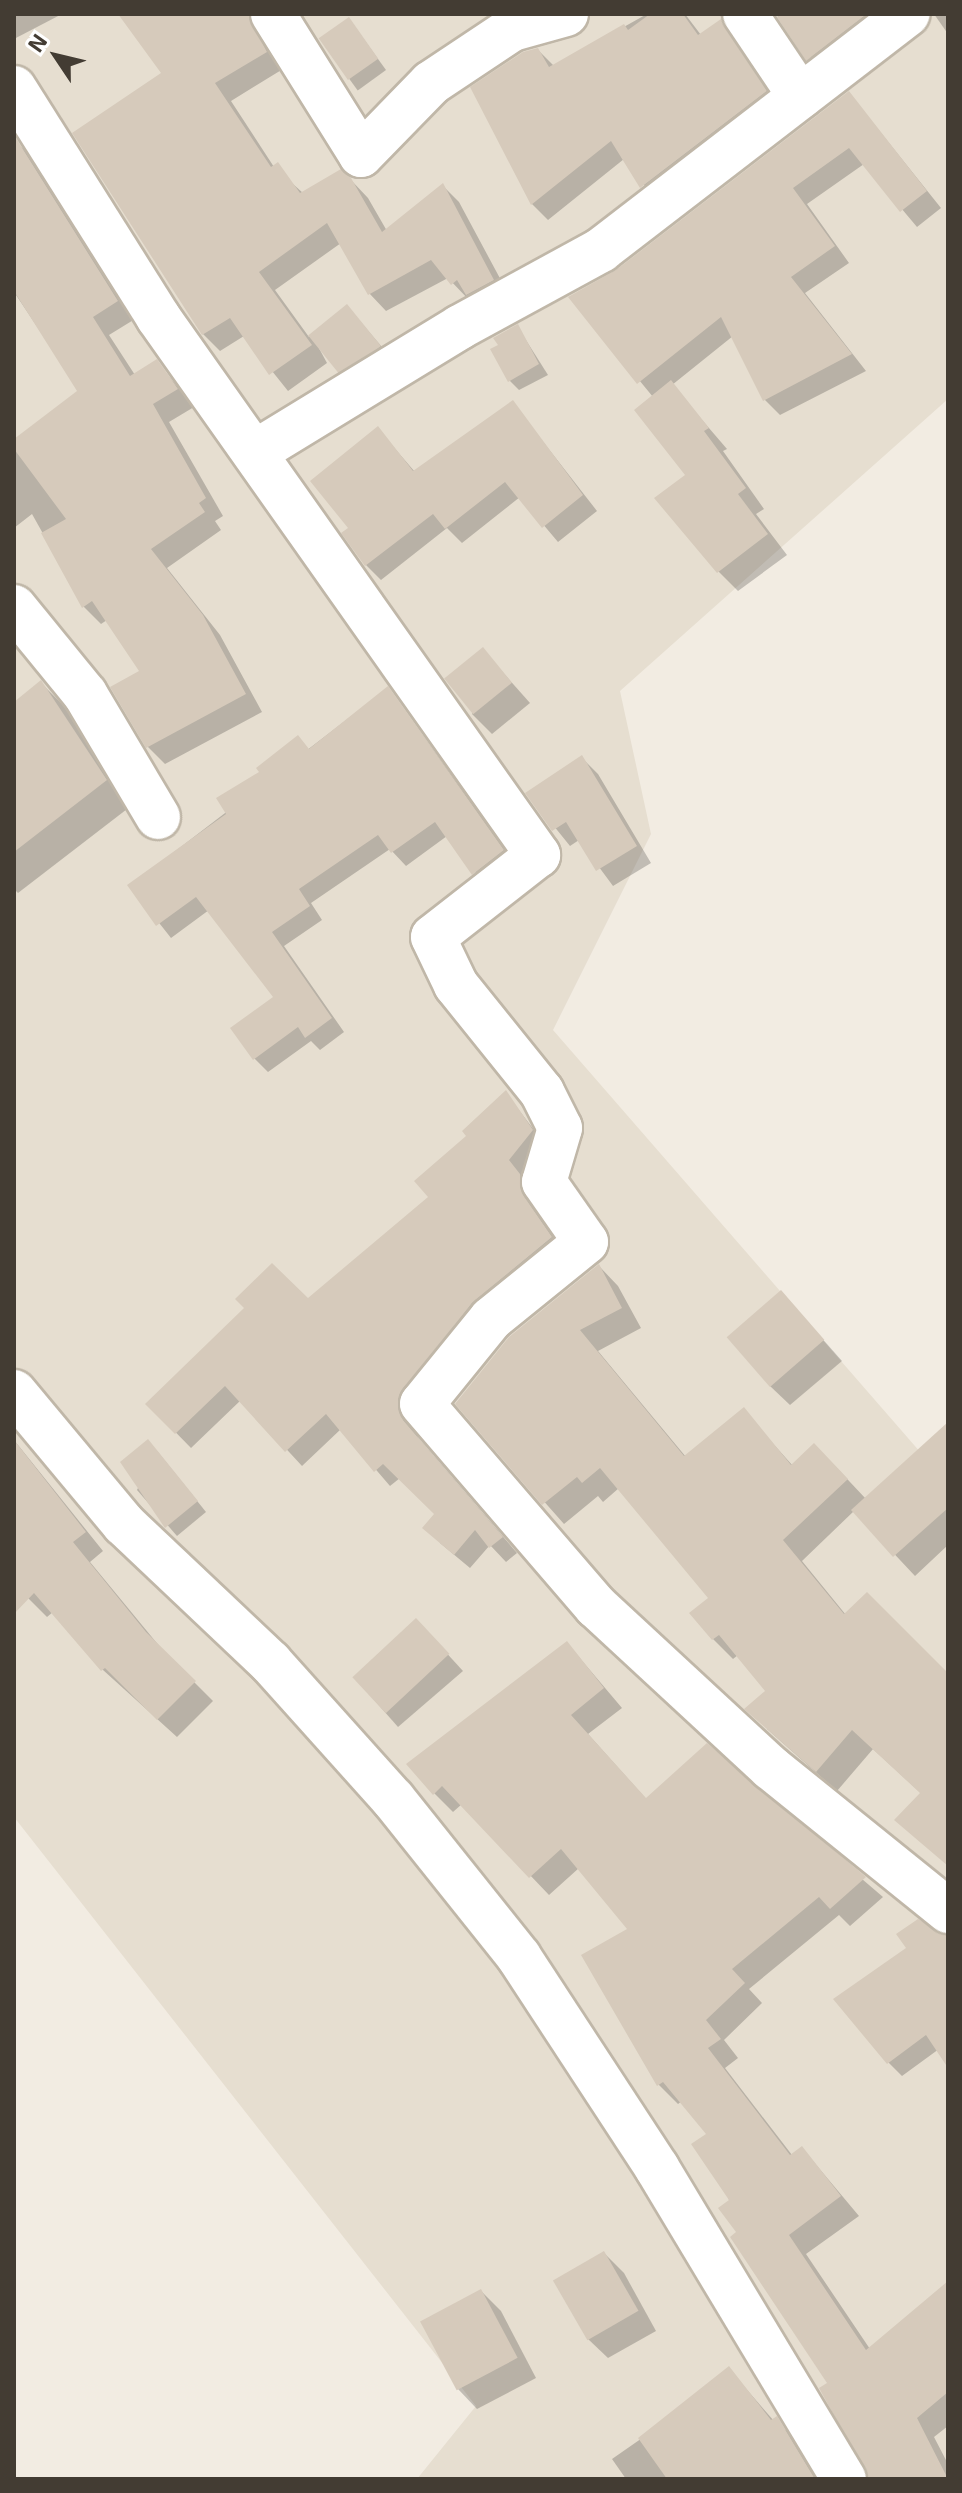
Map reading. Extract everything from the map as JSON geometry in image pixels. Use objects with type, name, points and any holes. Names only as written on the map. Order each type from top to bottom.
[{"type":"street","points":[[273,14],[361,155],[431,83],[512,29],[566,14]]},
{"type":"street","points":[[745,14],[800,96]]},
{"type":"street","points":[[257,451],[460,327],[601,250],[908,14]]},
{"type":"street","points":[[21,113],[158,317],[257,451],[538,855],[433,937],[456,985],[542,1092],[560,1128],[544,1182],[586,1242],[491,1319],[422,1404],[596,1606],[771,1768],[948,1911]]},
{"type":"street","points":[[14,607],[85,694],[158,817]]},
{"type":"street","points":[[14,1392],[124,1524],[270,1662],[393,1799],[519,1957],[657,2168],[844,2479]]},
{"type":"shaded area","points":[[14,14],[948,14],[948,399],[620,691],[651,834],[553,1030],[948,1484],[948,2479],[417,2479],[476,2406],[14,1817]]},
{"type":"building","points":[[118,14],[248,14],[267,52],[215,83],[271,167],[278,162],[300,193],[341,169],[351,178],[382,232],[443,183],[494,280],[466,295],[457,280],[451,285],[431,260],[368,295],[327,223],[259,272],[312,345],[269,375],[230,318],[202,335],[72,133],[161,73]]},
{"type":"building","points":[[650,14],[683,14],[698,35],[721,19],[767,91],[640,188],[611,141],[531,205],[470,87],[523,52],[538,48],[549,67],[624,24],[628,30]]},
{"type":"building","points":[[782,14],[867,14],[806,61],[777,17]]},
{"type":"building","points":[[349,17],[378,59],[348,80],[319,38]]},
{"type":"building","points":[[849,91],[927,191],[900,212],[849,148],[793,188],[835,246],[791,277],[852,354],[763,401],[721,317],[637,384],[568,297],[616,270]]},
{"type":"building","points":[[14,135],[118,301],[93,317],[130,376],[157,359],[178,389],[153,404],[206,498],[199,503],[205,512],[151,549],[203,615],[246,694],[146,748],[110,687],[139,671],[92,601],[82,608],[41,533],[66,519],[14,449],[14,439],[77,391],[14,291]]},
{"type":"building","points":[[347,304],[381,346],[342,377],[308,335]]},
{"type":"building","points":[[518,324],[539,364],[508,382],[490,349],[498,345],[493,338]]},
{"type":"building","points":[[671,380],[709,428],[704,431],[746,488],[738,494],[768,534],[717,573],[654,498],[685,475],[634,410]]},
{"type":"building","points":[[513,400],[583,495],[542,528],[505,482],[445,529],[433,514],[365,566],[341,533],[348,528],[310,481],[378,426],[413,471]]},
{"type":"building","points":[[483,647],[512,683],[473,714],[444,678]]},
{"type":"building","points":[[41,680],[107,780],[14,852],[14,702]]},
{"type":"building","points":[[388,686],[504,850],[472,875],[435,822],[391,853],[378,835],[299,889],[310,906],[272,932],[332,1018],[305,1038],[298,1027],[253,1060],[230,1028],[273,997],[196,897],[156,926],[127,885],[226,814],[216,798],[259,772],[256,768],[298,735],[309,749]]},
{"type":"building","points":[[582,755],[637,846],[596,871],[566,822],[552,831],[525,793]]},
{"type":"building","points":[[506,1090],[533,1130],[509,1160],[520,1174],[524,1196],[552,1237],[472,1303],[398,1399],[403,1420],[503,1537],[489,1548],[475,1530],[454,1555],[422,1528],[434,1514],[383,1464],[374,1472],[326,1414],[285,1452],[225,1386],[175,1434],[145,1404],[244,1308],[235,1299],[272,1263],[308,1298],[428,1197],[414,1181],[466,1136],[462,1131]]},
{"type":"building","points":[[599,1264],[622,1308],[580,1330],[684,1456],[744,1407],[791,1465],[814,1443],[848,1479],[783,1540],[844,1614],[867,1592],[948,1673],[948,1866],[894,1820],[920,1793],[852,1730],[816,1772],[744,1709],[765,1691],[719,1635],[712,1640],[689,1613],[708,1598],[600,1468],[582,1483],[577,1477],[542,1505],[455,1404],[509,1337]]},
{"type":"building","points":[[781,1290],[824,1340],[770,1387],[727,1337]]},
{"type":"building","points":[[948,1422],[948,1508],[893,1557],[851,1510]]},
{"type":"building","points":[[148,1439],[198,1501],[165,1528],[120,1462]]},
{"type":"building","points":[[14,1440],[86,1532],[73,1542],[146,1632],[196,1681],[157,1720],[105,1668],[101,1671],[34,1593],[14,1614]]},
{"type":"building","points":[[416,1618],[449,1654],[386,1713],[352,1677]]},
{"type":"building","points":[[567,1641],[604,1688],[571,1715],[646,1798],[707,1743],[866,1877],[830,1909],[819,1897],[732,1969],[745,1983],[706,2020],[721,2039],[708,2048],[790,2155],[802,2146],[841,2196],[789,2235],[866,2350],[948,2281],[948,2392],[917,2418],[948,2479],[869,2479],[819,2388],[827,2383],[730,2237],[736,2232],[718,2208],[729,2200],[691,2144],[706,2134],[663,2082],[657,2086],[581,1955],[627,1929],[561,1849],[529,1878],[442,1786],[433,1795],[406,1764]]},
{"type":"building","points":[[918,1919],[948,1935],[948,2068],[926,2035],[887,2064],[833,1999],[906,1948],[896,1934]]},
{"type":"building","points":[[604,2251],[638,2311],[587,2340],[553,2280]]},
{"type":"building","points":[[481,2289],[518,2358],[457,2390],[420,2321]]},
{"type":"building","points":[[729,2366],[771,2420],[777,2416],[815,2479],[667,2479],[638,2438]]}]
